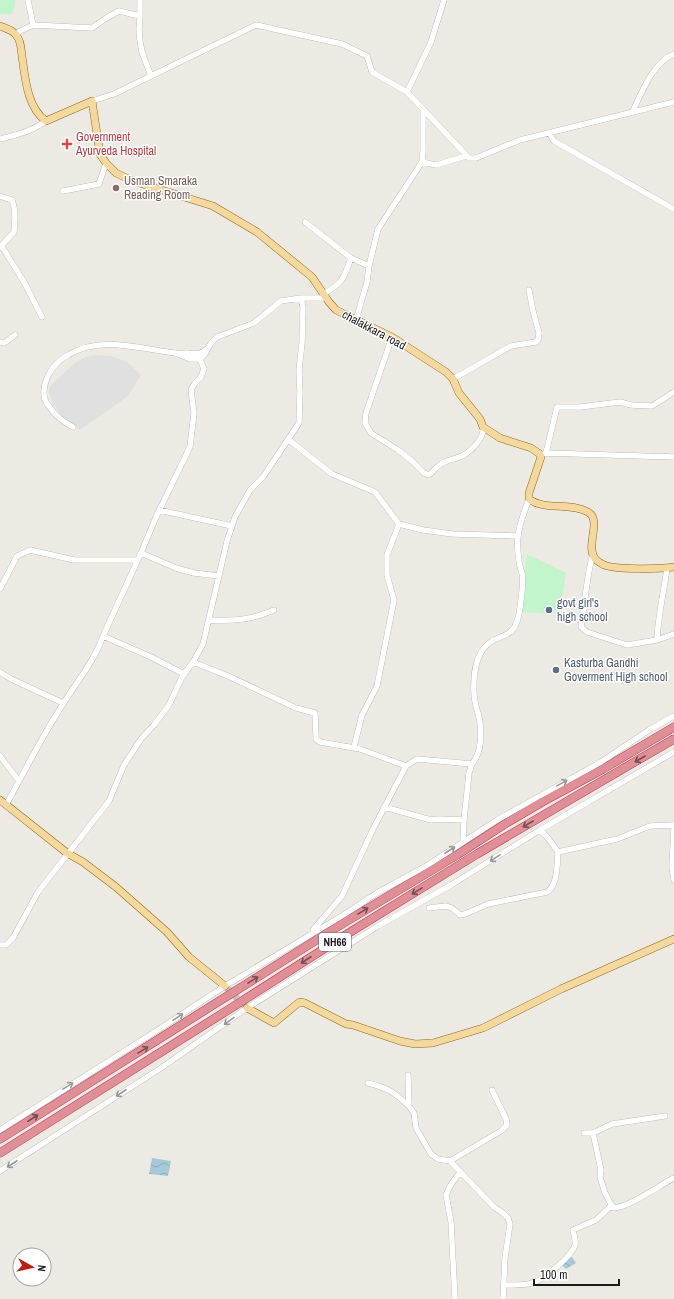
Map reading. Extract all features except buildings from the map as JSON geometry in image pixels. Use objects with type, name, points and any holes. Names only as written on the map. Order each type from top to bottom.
[{"type":"highway","name":"NH66","points":[[0,1139],[156,1042],[304,947],[508,822],[674,727]]},
{"type":"highway","name":"NH66","points":[[0,1153],[228,1010],[352,930],[477,854],[674,739]]},
{"type":"main road","points":[[0,26],[11,30],[16,35],[20,44],[30,100],[39,116],[46,121],[92,101],[100,154],[106,163]]},
{"type":"main road","name":"chalakkara road","points":[[106,163],[116,172],[133,181],[213,206],[257,232],[312,277],[336,310],[392,337],[446,372],[453,379],[459,393],[480,419],[484,427],[500,438],[543,454]]},
{"type":"main road","points":[[543,454],[529,493],[529,499],[536,504],[575,508],[592,515],[595,519],[591,548],[592,554],[598,562],[604,565],[670,568]]},
{"type":"main road","points":[[3,803],[67,853],[83,862],[116,887],[167,932],[189,957],[225,986]]},
{"type":"main road","points":[[247,1008],[274,1023],[300,1002],[305,1003],[346,1024],[400,1041],[415,1044],[434,1043],[483,1028],[561,989],[674,938]]},
{"type":"street","points":[[28,0],[34,25]]},
{"type":"street","points":[[140,0],[140,41],[142,52],[151,76]]},
{"type":"street","points":[[407,92],[431,42],[444,0]]},
{"type":"street","points":[[16,35],[34,25],[92,28],[119,11],[140,16]]},
{"type":"street","points":[[92,101],[114,94],[256,25],[342,44],[366,56],[372,72],[407,92],[469,158],[476,158],[520,140],[550,134],[633,111],[674,102]]},
{"type":"street","points":[[633,111],[647,80],[667,56],[674,54]]},
{"type":"street","points":[[356,320],[367,282],[369,266],[378,229],[422,162],[424,110]]},
{"type":"street","points":[[0,139],[23,133],[38,127],[46,121]]},
{"type":"street","points":[[550,134],[554,141],[674,209]]},
{"type":"street","points":[[422,162],[436,165],[466,156]]},
{"type":"street","points":[[63,191],[99,184],[106,163]]},
{"type":"street","points":[[0,196],[12,200],[14,205],[14,232],[1,246],[24,282],[42,317]]},
{"type":"street","points":[[305,222],[351,258],[369,266]]},
{"type":"street","points":[[176,353],[190,359],[200,359],[205,354],[211,343],[218,337],[254,323],[281,302],[301,298],[325,296],[339,285],[344,278],[351,258]]},
{"type":"street","points":[[453,379],[511,346],[536,342],[538,340],[539,333],[529,290]]},
{"type":"street","points":[[0,945],[6,945],[14,938],[38,892],[109,801],[124,764],[141,739],[154,725],[168,705],[184,674],[203,644],[227,541],[235,517],[250,490],[263,477],[299,423],[300,393],[298,370],[302,343],[304,308],[301,298]]},
{"type":"street","points":[[0,342],[4,343],[15,335]]},
{"type":"street","points":[[392,337],[366,412],[365,423],[371,433],[398,450],[426,475],[429,475],[440,465],[462,456],[477,443],[484,432],[484,427]]},
{"type":"street","points":[[73,427],[66,424],[47,404],[44,395],[44,387],[55,365],[78,349],[91,345],[103,344],[176,353],[197,354],[203,353],[207,349]]},
{"type":"street","points":[[3,803],[20,781],[63,703],[91,663],[99,648],[159,510],[190,447],[194,413],[191,390],[201,377],[204,369],[200,359]]},
{"type":"street","points":[[44,387],[50,386]]},
{"type":"street","points":[[674,392],[652,406],[632,405],[620,402],[580,407],[557,406],[543,454],[674,456]]},
{"type":"street","points":[[288,440],[332,474],[374,492],[399,524],[423,530],[453,534],[518,536]]},
{"type":"street","points":[[463,842],[469,773],[480,745],[479,719],[473,695],[475,675],[479,656],[484,648],[492,641],[503,638],[516,626],[519,616],[523,574],[519,561],[518,536],[529,499]]},
{"type":"street","points":[[159,510],[232,526]]},
{"type":"street","points":[[354,747],[362,715],[377,686],[394,600],[387,575],[387,554],[399,524]]},
{"type":"street","points":[[0,589],[16,556],[30,550],[74,560],[138,560]]},
{"type":"street","points":[[141,553],[176,568],[194,573],[220,576]]},
{"type":"street","points":[[592,554],[581,627],[588,632],[627,645],[657,640],[674,634]]},
{"type":"street","points":[[657,640],[658,618],[670,568]]},
{"type":"street","points":[[209,620],[246,620],[274,610]]},
{"type":"street","points":[[103,636],[151,657],[184,674]]},
{"type":"street","points":[[193,662],[228,676],[296,708],[316,713],[316,739],[320,742],[354,747],[406,766]]},
{"type":"street","points":[[0,672],[63,703]]},
{"type":"street","points":[[0,1130],[225,986],[428,865],[497,820],[601,762],[649,730],[674,716]]},
{"type":"street","points":[[0,1171],[161,1068],[247,1008],[378,926],[451,885],[540,830],[674,752]]},
{"type":"street","points":[[0,756],[20,781]]},
{"type":"street","points":[[309,935],[342,896],[384,806],[406,766],[417,759],[472,764]]},
{"type":"street","points":[[384,806],[431,820],[464,820]]},
{"type":"street","points":[[558,852],[617,840],[650,826],[674,824]]},
{"type":"street","points":[[674,829],[672,867],[674,880]]},
{"type":"street","points":[[429,908],[446,906],[452,908],[460,915],[488,904],[547,892],[551,889],[555,880],[558,852],[540,830]]},
{"type":"street","points":[[408,1075],[409,1106]]},
{"type":"street","points":[[368,1083],[384,1087],[395,1093],[409,1106],[414,1113],[416,1128],[431,1154],[438,1159],[450,1161],[494,1207],[508,1218],[510,1224],[505,1258],[503,1299]]},
{"type":"street","points":[[450,1161],[501,1131],[507,1125],[506,1119],[492,1090]]},
{"type":"street","points":[[584,1133],[593,1133],[612,1124],[665,1116]]},
{"type":"street","points":[[593,1133],[601,1170],[600,1177],[605,1193],[613,1208],[618,1208],[674,1178]]},
{"type":"street","points":[[455,1299],[451,1222],[446,1195],[450,1186],[460,1172]]},
{"type":"street","points":[[504,1285],[528,1284],[541,1280],[561,1263],[576,1245],[573,1230],[596,1220],[612,1205]]},
{"type":"green space","points":[[0,0],[15,0],[12,14],[0,14]]},
{"type":"green space","points":[[527,554],[566,573],[563,594],[557,612],[549,614],[520,612]]},
{"type":"shaded area","points":[[97,355],[111,356],[127,362],[141,375],[128,396],[80,430],[61,415],[52,402],[49,393],[50,386],[76,362],[85,357]]},
{"type":"water","points":[[152,1158],[171,1161],[168,1176],[149,1174]]},
{"type":"water","points":[[572,1257],[576,1263],[566,1269],[561,1264]]},
{"type":"tunnel","points":[[225,986],[247,1008]]},
{"type":"place","name":"Government Ayurveda Hospital","points":[[67,144]]},
{"type":"place","name":"Usman Smaraka Reading Room","points":[[116,188]]},
{"type":"place","name":"govt girl's high school","points":[[549,610]]},
{"type":"place","name":"Kasturba Gandhi Goverment High school","points":[[556,670]]}]
